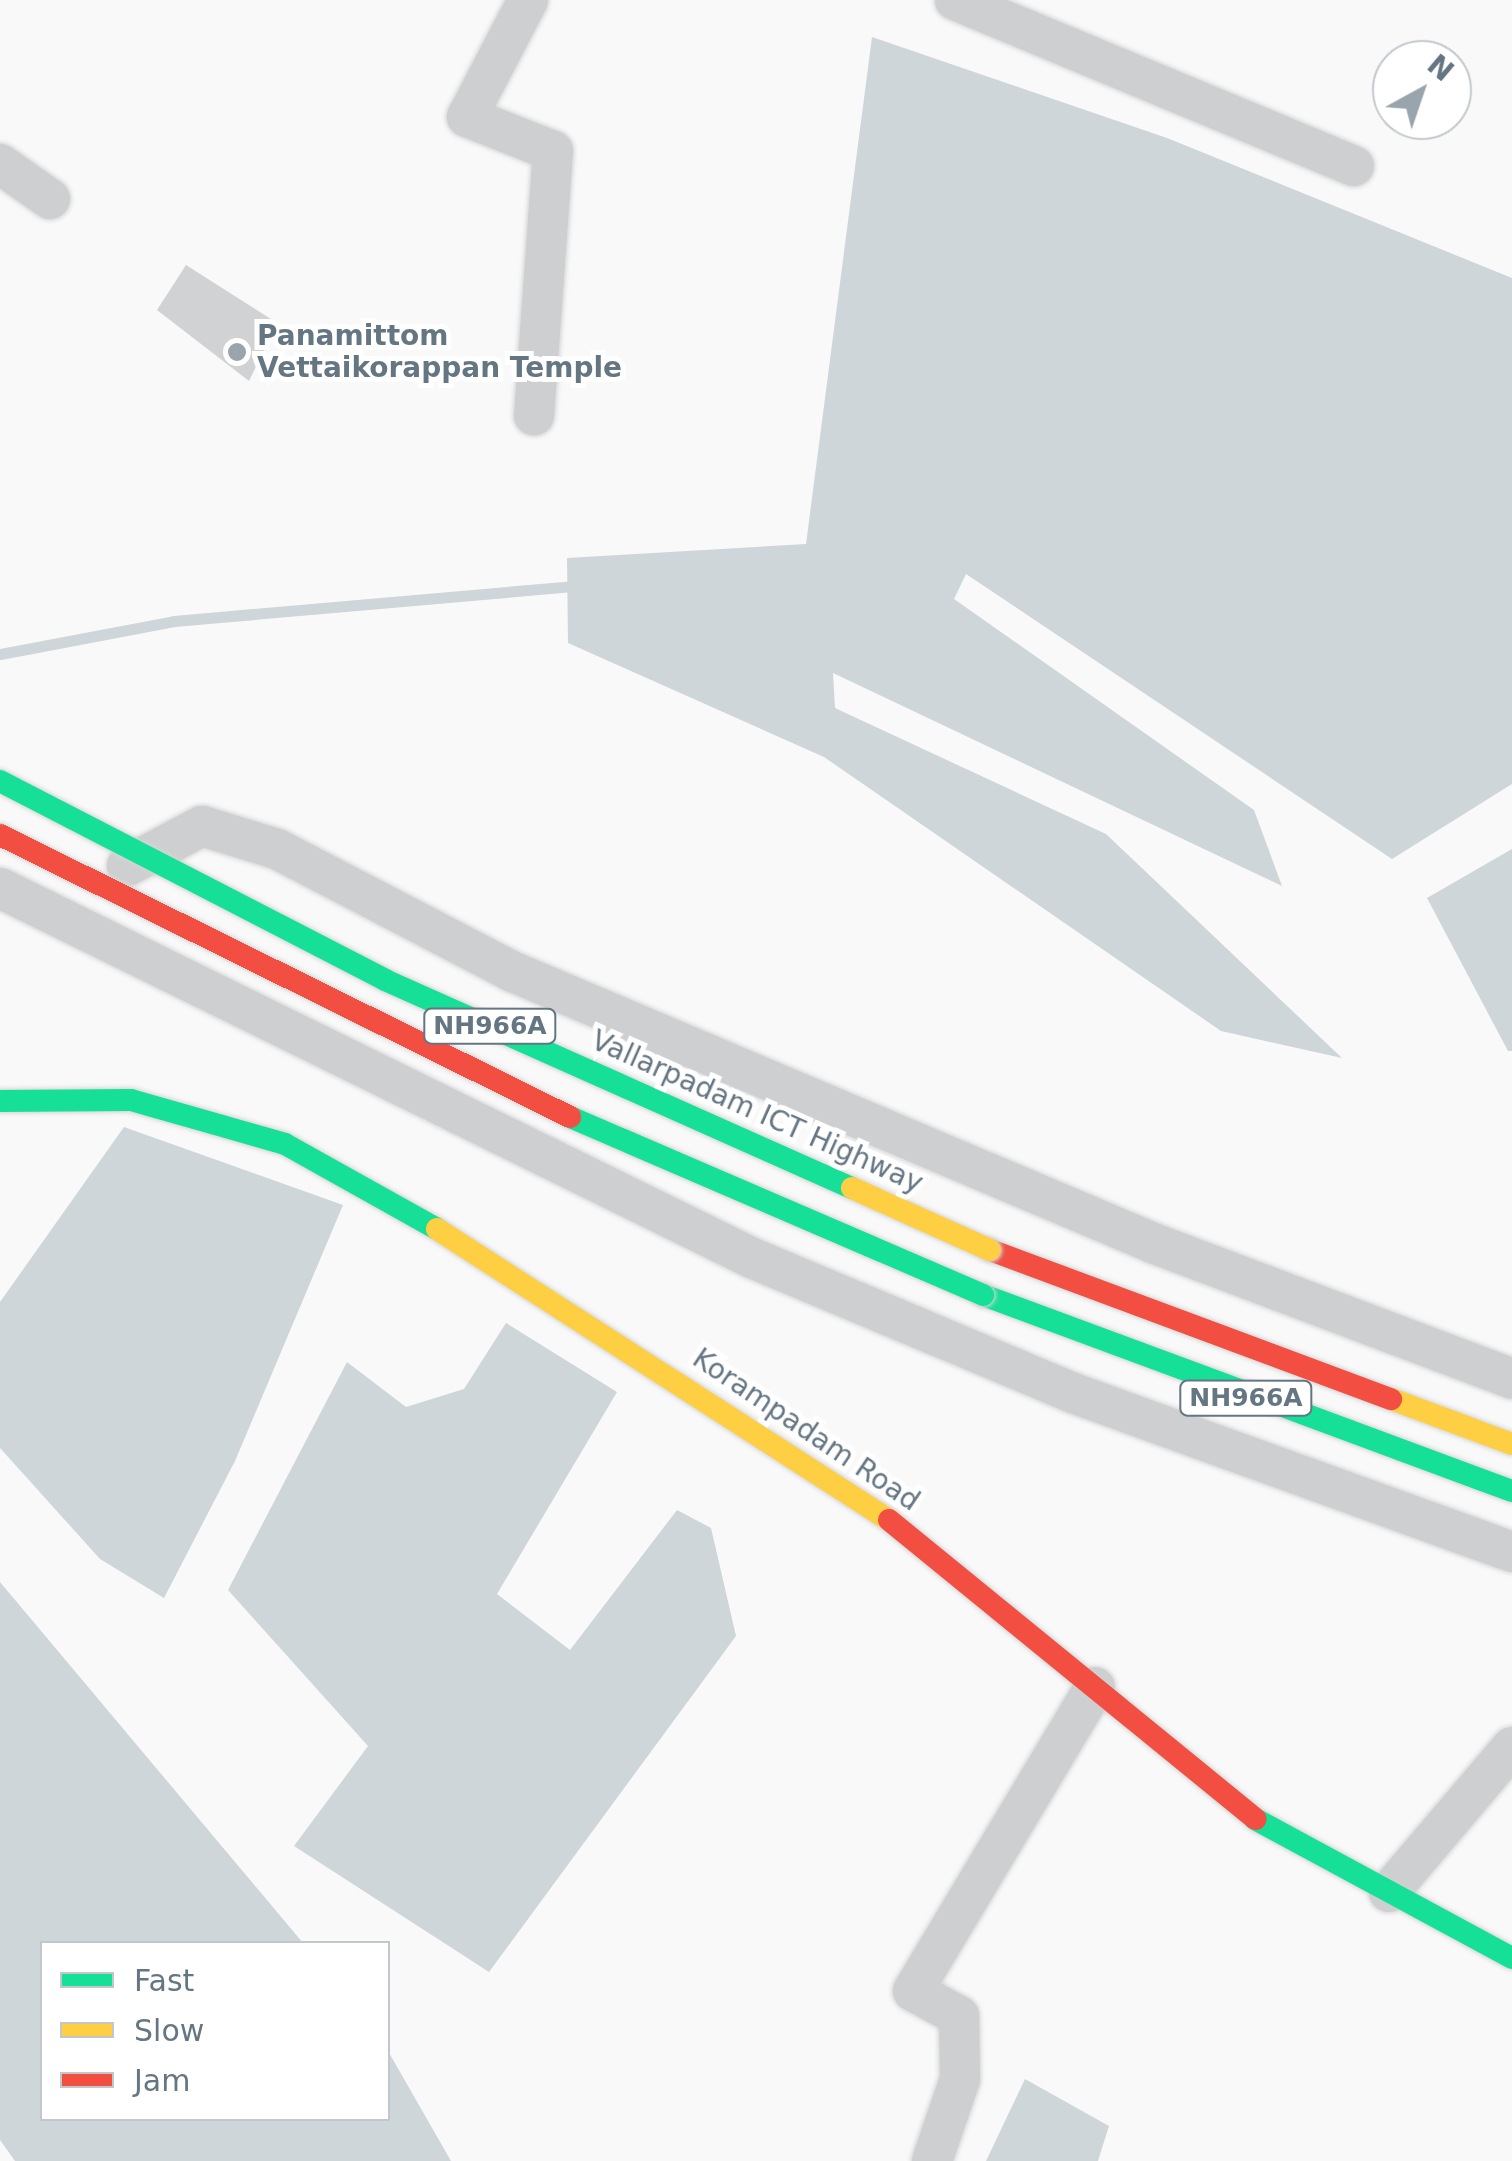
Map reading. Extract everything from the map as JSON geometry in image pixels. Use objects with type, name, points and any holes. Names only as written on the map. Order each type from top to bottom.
[{"type":"main road","name":"Vallarpadam ICT Highway","points":[[0,781],[386,980],[990,1250],[1512,1444]]},
{"type":"main road","name":"NH966A","points":[[0,835],[549,1108],[984,1295],[1512,1491]]},
{"type":"main road","name":"Korampadam Road","points":[[0,1101],[131,1100],[284,1144],[484,1255],[856,1494],[1262,1824],[1512,1958]]},
{"type":"street","points":[[528,0],[467,117],[553,151],[534,414]]},
{"type":"street","points":[[955,0],[1354,166]]},
{"type":"street","points":[[0,164],[50,200]]},
{"type":"street","points":[[79,928],[127,865],[202,826],[277,849],[529,979],[1153,1243],[1512,1379]]},
{"type":"street","points":[[0,888],[752,1258],[1073,1393],[1512,1552]]},
{"type":"street","points":[[932,2161],[960,2078],[959,2016],[912,1991],[1095,1688]]},
{"type":"street","points":[[1389,1892],[1512,1747]]},
{"type":"shaded area","points":[[872,37],[1167,138],[1512,278],[1512,784],[1392,859],[966,574],[954,599],[1254,810],[1282,886],[833,673],[835,708],[1106,834],[1342,1058],[1221,1031],[824,757],[568,643],[567,558],[806,544]]},
{"type":"shaded area","points":[[1512,849],[1512,1051],[1508,1051],[1427,898]]},
{"type":"shaded area","points":[[124,1127],[343,1205],[235,1461],[164,1598],[100,1559],[0,1448],[0,1302]]},
{"type":"shaded area","points":[[506,1323],[617,1392],[497,1594],[570,1650],[677,1510],[711,1528],[736,1636],[489,1972],[294,1846],[368,1746],[228,1590],[347,1362],[406,1407],[464,1389]]},
{"type":"shaded area","points":[[0,1582],[301,1941],[40,1941],[40,2121],[390,2121],[390,2054],[451,2161],[15,2161],[0,2140]]},
{"type":"shaded area","points":[[1025,2079],[1109,2126],[1098,2161],[986,2161]]},
{"type":"building","name":"Panamittom Vettaikorappan Temple","points":[[186,265],[277,323],[249,381],[157,310]]},
{"type":"waterway","points":[[0,654],[174,621],[578,586]]},
{"type":"traffic: fast","points":[[0,781],[385,980],[852,1188]]},
{"type":"traffic: fast","points":[[0,1101],[131,1100],[285,1144],[437,1229]]},
{"type":"traffic: fast","points":[[570,1117],[983,1295]]},
{"type":"traffic: fast","points":[[983,1295],[1512,1491]]},
{"type":"traffic: fast","points":[[1255,1819],[1512,1958]]},
{"type":"traffic: slow","points":[[852,1188],[990,1250]]},
{"type":"traffic: slow","points":[[437,1229],[889,1520]]},
{"type":"traffic: slow","points":[[1391,1399],[1512,1444]]},
{"type":"traffic: jam","points":[[0,835],[570,1117]]},
{"type":"traffic: jam","points":[[990,1250],[1391,1399]]},
{"type":"traffic: jam","points":[[889,1520],[1255,1819]]},
{"type":"place","name":"Panamittom Vettaikorappan Temple","points":[[237,352]]}]
